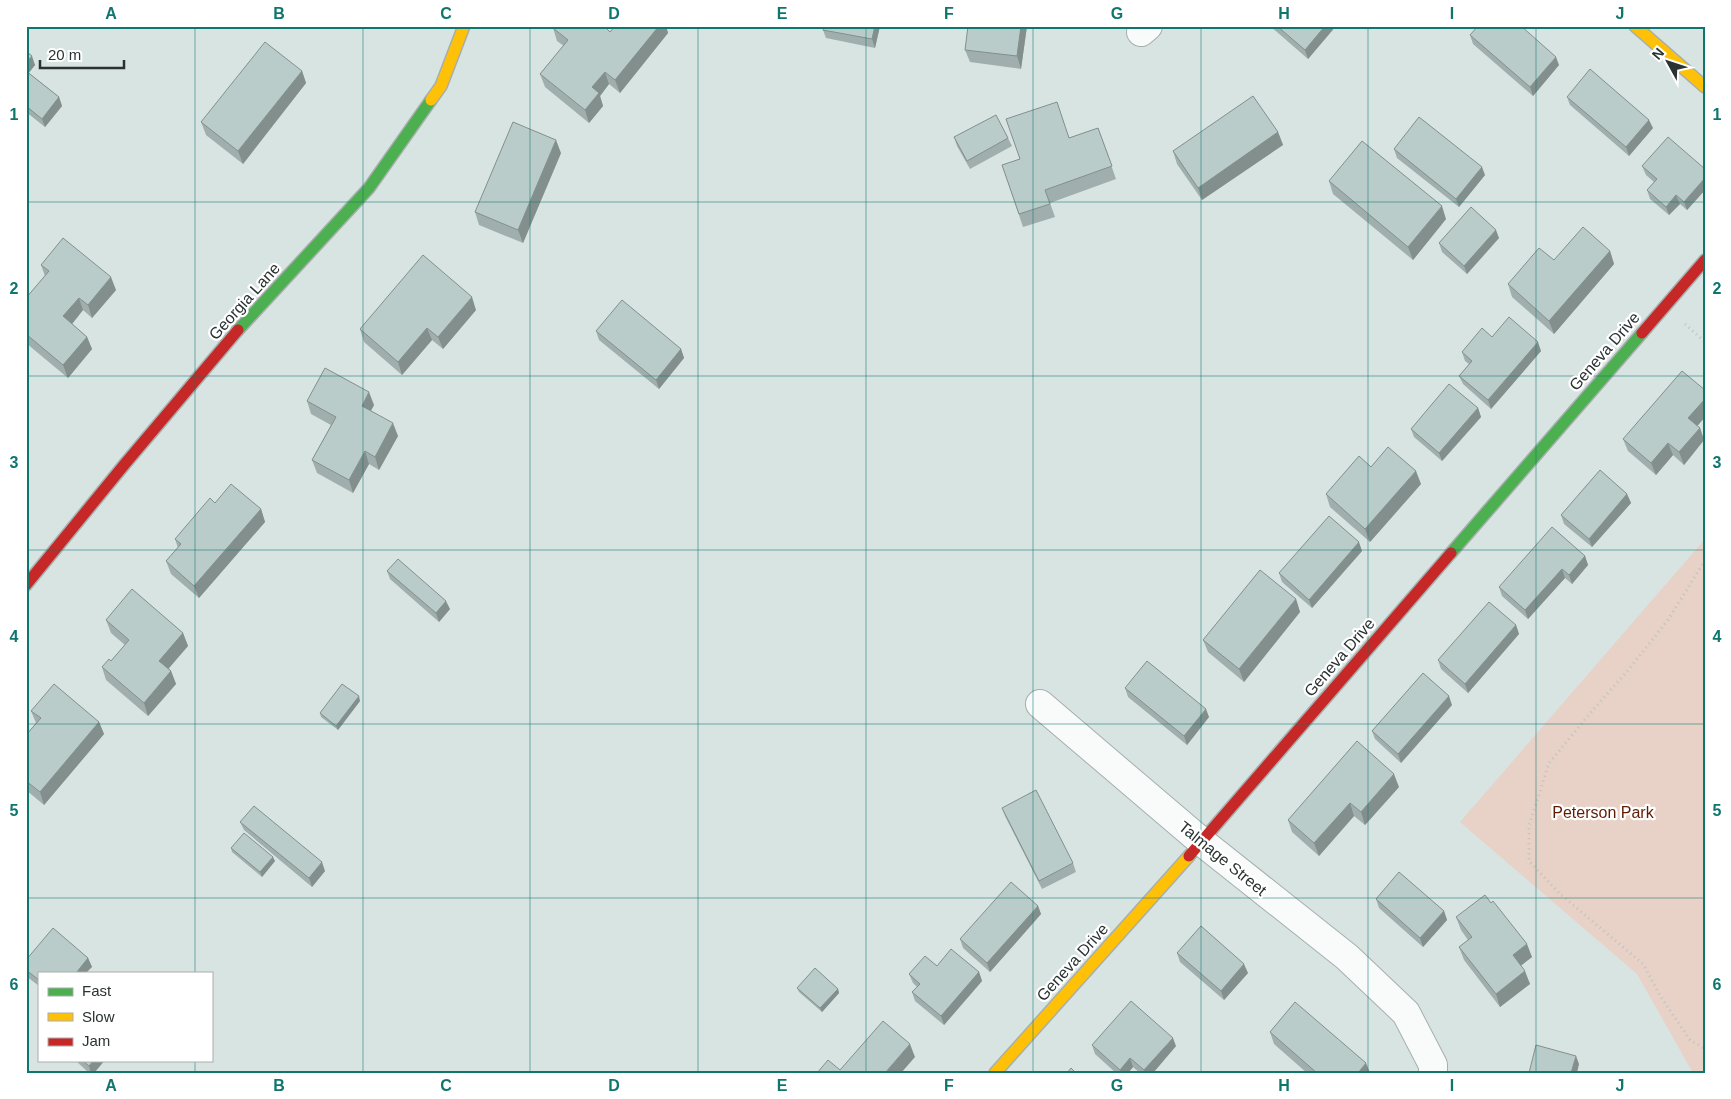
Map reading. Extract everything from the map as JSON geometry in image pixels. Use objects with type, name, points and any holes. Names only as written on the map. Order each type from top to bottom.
[{"type":"street","name":"Georgia Lane","points":[[26,585],[238,330],[369,188],[441,86],[464,26]]},
{"type":"street","points":[[1635,26],[1705,86]]},
{"type":"street","name":"Geneva Drive","points":[[995,1073],[1202,842],[1705,260]]},
{"type":"street","name":"Talmage Street","points":[[1040,704],[1202,842],[1347,957],[1406,1013],[1433,1065],[1433,1073]]},
{"type":"path","points":[[1705,560],[1668,620],[1549,763],[1529,826],[1530,861],[1560,894],[1643,964],[1661,997],[1690,1040],[1705,1050]]},
{"type":"green space","name":"Peterson Park","points":[[1705,539],[1705,1073],[1693,1073],[1637,974],[1460,822]]},
{"type":"building","points":[[554,26],[604,26],[610,32],[615,26],[659,26],[615,80],[605,72],[592,87],[599,93],[585,110],[540,74],[568,40],[553,28]]},
{"type":"building","points":[[824,26],[875,26],[872,39],[823,30]]},
{"type":"building","points":[[968,26],[1021,26],[1017,56],[965,50]]},
{"type":"building","points":[[1277,26],[1325,26],[1305,50]]},
{"type":"building","points":[[1478,26],[1521,26],[1556,57],[1530,87],[1470,35]]},
{"type":"building","points":[[265,42],[302,71],[238,151],[201,122]]},
{"type":"building","points":[[26,51],[32,56],[26,63]]},
{"type":"building","points":[[1590,69],[1649,120],[1626,147],[1567,97]]},
{"type":"building","points":[[26,71],[59,97],[42,119],[26,106]]},
{"type":"building","points":[[1253,96],[1278,132],[1198,188],[1173,151]]},
{"type":"building","points":[[1057,102],[1069,138],[1098,128],[1112,166],[1045,190],[1050,204],[1019,214],[1002,165],[1020,159],[1006,119]]},
{"type":"building","points":[[996,115],[1008,138],[967,161],[954,137]]},
{"type":"building","points":[[1419,117],[1482,167],[1456,199],[1394,149]]},
{"type":"building","points":[[513,122],[556,140],[518,230],[475,212]]},
{"type":"building","points":[[1668,137],[1705,169],[1705,178],[1684,202],[1676,195],[1666,207],[1647,190],[1657,179],[1642,166]]},
{"type":"building","points":[[1362,141],[1442,206],[1408,247],[1329,181]]},
{"type":"building","points":[[1471,207],[1496,230],[1464,266],[1439,243]]},
{"type":"building","points":[[1583,227],[1610,251],[1549,321],[1508,284],[1539,248],[1554,260]]},
{"type":"building","points":[[63,238],[111,277],[88,305],[79,298],[63,316],[87,337],[63,365],[26,334],[26,298],[49,271],[41,265]]},
{"type":"building","points":[[423,255],[472,297],[438,337],[427,328],[398,362],[360,329]]},
{"type":"building","points":[[622,300],[681,349],[656,380],[596,331]]},
{"type":"building","points":[[1509,317],[1538,342],[1488,400],[1459,376],[1472,361],[1462,352],[1482,328],[1492,337]]},
{"type":"building","points":[[325,368],[369,392],[362,406],[393,423],[375,457],[365,451],[349,480],[312,460],[336,417],[307,401]]},
{"type":"building","points":[[1682,371],[1705,390],[1705,399],[1688,418],[1700,428],[1679,452],[1668,443],[1651,463],[1623,439]]},
{"type":"building","points":[[1449,384],[1478,408],[1439,453],[1411,429]]},
{"type":"building","points":[[1388,447],[1416,471],[1365,529],[1326,494],[1359,456],[1371,467]]},
{"type":"building","points":[[1600,470],[1627,494],[1589,539],[1561,515]]},
{"type":"building","points":[[231,484],[261,509],[194,586],[166,561],[181,544],[175,539],[210,498],[215,503]]},
{"type":"building","points":[[1329,516],[1359,542],[1309,600],[1279,573]]},
{"type":"building","points":[[1552,527],[1585,556],[1569,575],[1562,569],[1525,610],[1499,587]]},
{"type":"building","points":[[398,559],[446,601],[436,613],[387,571]]},
{"type":"building","points":[[1260,570],[1296,599],[1239,669],[1203,640]]},
{"type":"building","points":[[132,589],[183,633],[159,661],[171,671],[144,703],[102,667],[109,659],[111,661],[129,640],[106,620]]},
{"type":"building","points":[[1489,602],[1516,625],[1465,684],[1438,660]]},
{"type":"building","points":[[1147,661],[1206,709],[1184,736],[1125,688]]},
{"type":"building","points":[[1423,673],[1449,696],[1398,754],[1372,731]]},
{"type":"building","points":[[54,684],[99,722],[40,792],[26,781],[26,735],[41,718],[31,711]]},
{"type":"building","points":[[342,684],[359,696],[336,726],[320,713]]},
{"type":"building","points":[[1357,741],[1394,774],[1361,812],[1350,803],[1314,843],[1288,820]]},
{"type":"building","points":[[1036,790],[1073,863],[1039,881],[1002,808]]},
{"type":"building","points":[[254,806],[322,862],[309,878],[240,822]]},
{"type":"building","points":[[244,833],[273,857],[260,872],[231,848]]},
{"type":"building","points":[[1399,872],[1444,911],[1420,938],[1376,899]]},
{"type":"building","points":[[1011,882],[1038,906],[987,963],[960,939]]},
{"type":"building","points":[[1485,895],[1491,903],[1493,901],[1527,944],[1513,955],[1525,971],[1496,994],[1459,947],[1472,937],[1456,917]]},
{"type":"building","points":[[1201,926],[1244,964],[1221,991],[1177,953]]},
{"type":"building","points":[[53,928],[88,958],[77,972],[38,972],[38,979],[26,970],[26,960]]},
{"type":"building","points":[[951,949],[979,972],[941,1016],[912,992],[920,984],[909,974],[925,956],[937,966]]},
{"type":"building","points":[[815,968],[838,989],[820,1008],[797,988]]},
{"type":"building","points":[[1131,1001],[1173,1038],[1144,1070],[1130,1058],[1120,1070],[1092,1045]]},
{"type":"building","points":[[1295,1002],[1366,1063],[1358,1073],[1317,1073],[1270,1032]]},
{"type":"building","points":[[883,1021],[910,1044],[885,1073],[817,1073],[828,1060],[840,1070]]},
{"type":"building","points":[[1536,1045],[1576,1056],[1571,1073],[1529,1073]]},
{"type":"building","points":[[84,1062],[92,1062],[89,1066]]},
{"type":"building","points":[[1071,1068],[1076,1073],[1067,1073]]},
{"type":"traffic: fast","points":[[238,330],[369,188],[431,100]]},
{"type":"traffic: fast","points":[[1451,553],[1642,333]]},
{"type":"traffic: slow","points":[[431,100],[441,86],[464,26]]},
{"type":"traffic: slow","points":[[1635,26],[1705,87]]},
{"type":"traffic: slow","points":[[995,1073],[1189,856]]},
{"type":"traffic: jam","points":[[1642,333],[1705,260]]},
{"type":"traffic: jam","points":[[26,585],[238,330]]},
{"type":"traffic: jam","points":[[1189,856],[1451,553]]}]
